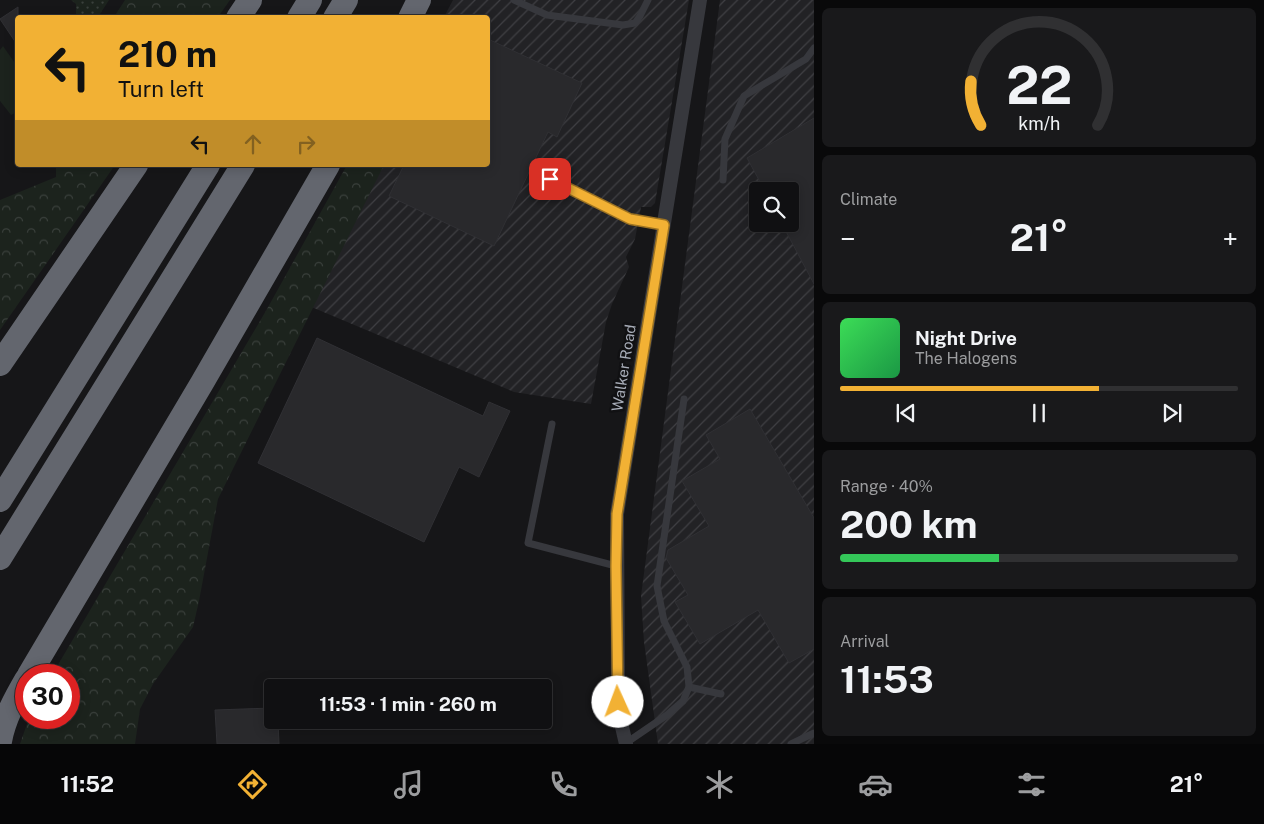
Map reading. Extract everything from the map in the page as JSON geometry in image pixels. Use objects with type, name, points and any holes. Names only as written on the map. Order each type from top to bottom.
[{"type":"highway","points":[[240,15],[250,0]]},
{"type":"highway","points":[[301,15],[310,0]]},
{"type":"highway","points":[[337,15],[346,0]]},
{"type":"highway","points":[[412,15],[419,0]]},
{"type":"highway","points":[[0,364],[135,167]]},
{"type":"highway","points":[[0,500],[207,167]]},
{"type":"highway","points":[[0,558],[241,167]]},
{"type":"highway","points":[[36,664],[202,384],[327,167]]},
{"type":"highway","points":[[0,741],[15,701]]},
{"type":"street","name":"Walker Road","points":[[626,743],[619,714],[618,691],[617,514],[698,0]]},
{"type":"lane","points":[[514,0],[547,15],[623,25],[634,23],[648,0]]},
{"type":"lane","points":[[724,180],[725,139],[744,96],[806,59],[814,48]]},
{"type":"lane","points":[[550,179],[630,219],[664,225]]},
{"type":"lane","points":[[626,743],[667,715],[683,701],[689,687],[687,667],[664,621],[657,586],[684,399]]},
{"type":"lane","points":[[552,424],[528,542],[616,566]]},
{"type":"lane","points":[[689,687],[721,694]]},
{"type":"lane","points":[[791,744],[806,741],[814,733]]},
{"type":"shaded area","points":[[453,0],[689,0],[655,203],[651,207],[641,207],[635,239],[626,257],[629,267],[606,322],[591,404],[514,392],[290,298],[362,167],[490,167],[490,15],[445,15]]},
{"type":"shaded area","points":[[720,0],[814,0],[814,744],[658,744],[644,642],[641,596]]},
{"type":"green space","points":[[71,0],[109,0],[99,15],[76,15],[76,4]]},
{"type":"green space","points":[[125,0],[230,0],[219,15],[115,15]]},
{"type":"green space","points":[[3,46],[15,63],[15,113],[11,115],[0,101],[0,50]]},
{"type":"green space","points":[[56,167],[114,167],[0,330],[0,200],[56,177]]},
{"type":"green space","points":[[346,167],[383,167],[218,499],[193,627],[153,684],[140,709],[135,744],[20,744],[25,729],[80,729],[80,664],[58,664],[267,309]]},
{"type":"building","points":[[18,7],[18,15],[15,15],[15,42],[0,19]]},
{"type":"building","points":[[490,40],[582,83],[557,137],[548,132],[494,246],[389,196],[403,167],[490,167]]},
{"type":"building","points":[[814,118],[814,284],[786,232],[799,232],[799,182],[760,182],[747,158]]},
{"type":"building","points":[[317,338],[483,416],[489,402],[510,411],[479,477],[459,467],[424,542],[258,463]]},
{"type":"building","points":[[750,409],[814,518],[814,649],[789,663],[758,610],[700,644],[675,602],[688,595],[666,558],[668,550],[709,526],[682,481],[720,459],[706,435]]},
{"type":"building","points":[[264,708],[264,729],[278,729],[279,744],[217,744],[215,710]]},
{"type":"route","points":[[550,179],[630,219],[664,225],[617,514],[618,702]]}]
